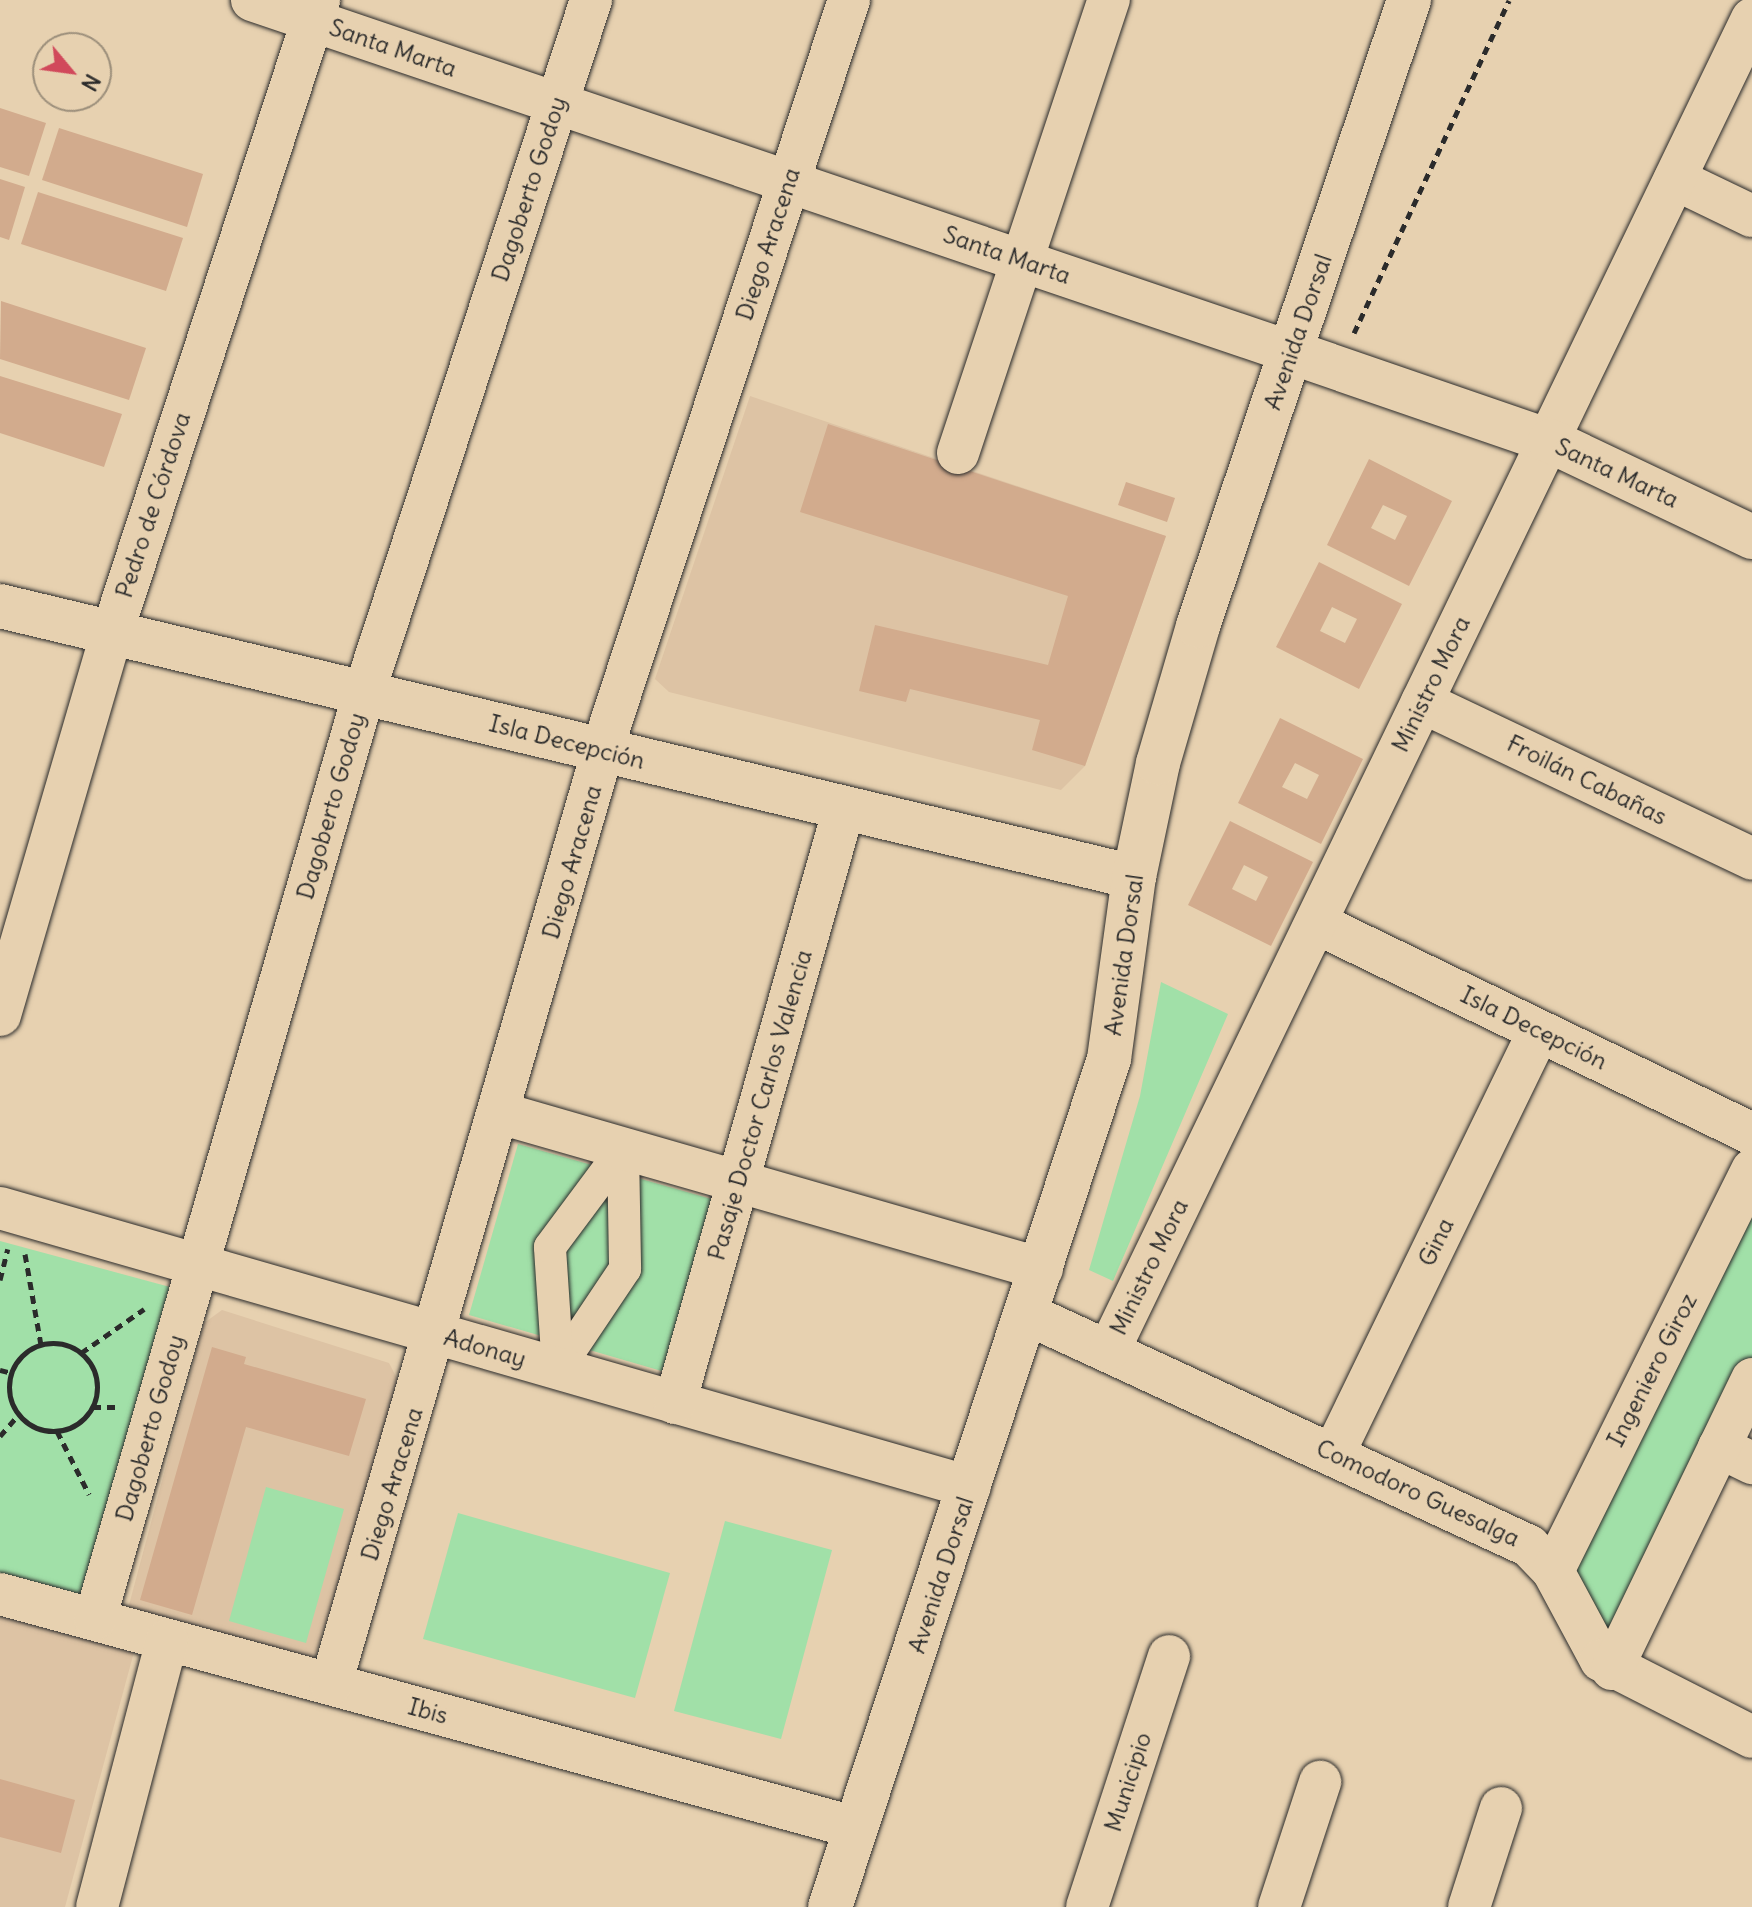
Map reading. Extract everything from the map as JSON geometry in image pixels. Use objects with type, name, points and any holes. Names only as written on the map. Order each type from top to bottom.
[{"type":"street","name":"Santa Marta","points":[[252,0],[316,10],[557,103],[1550,441],[1752,537]]},
{"type":"street","name":"Dagoberto Godoy","points":[[95,1619],[364,693],[591,0]]},
{"type":"street","name":"Diego Aracena","points":[[331,1684],[437,1334],[604,751],[849,0]]},
{"type":"street","points":[[958,453],[1109,0]]},
{"type":"street","name":"Avenida Dorsal","points":[[833,1906],[1109,1059],[1134,877],[1152,786],[1198,626],[1409,0]]},
{"type":"street","name":"Pedro de Córdova","points":[[0,1015],[112,633],[316,10]]},
{"type":"street","name":"Ministro Mora","points":[[1110,1348],[1752,19]]},
{"type":"street","points":[[1675,179],[1752,216]]},
{"type":"street","name":"Isla Decepción","points":[[0,606],[1134,877]]},
{"type":"street","name":"Froilán Cabañas","points":[[1422,702],[1752,859]]},
{"type":"street","name":"Pasaje Doctor Carlos Valencia","points":[[675,1403],[844,808]]},
{"type":"street","name":"Isla Decepción","points":[[1316,923],[1752,1134]]},
{"type":"street","name":"Gina","points":[[1334,1453],[1539,1031]]},
{"type":"street","points":[[500,1113],[1042,1269]]},
{"type":"street","points":[[558,1369],[550,1247],[623,1149]]},
{"type":"street","points":[[558,1369],[625,1269],[623,1149]]},
{"type":"street","name":"Ingeniero Giroz","points":[[1553,1571],[1750,1180]]},
{"type":"street","name":"Adonay","points":[[9,1211],[970,1487]]},
{"type":"street","name":"Comodoro Guesalga","points":[[1027,1314],[1110,1348],[1519,1540],[1553,1571],[1591,1648],[1612,1669],[1752,1737]]},
{"type":"street","points":[[1612,1669],[1735,1455],[1752,1379]]},
{"type":"street","name":"Ibis","points":[[0,1594],[857,1828]]},
{"type":"street","points":[[97,1907],[167,1640]]},
{"type":"street","name":"Municipio","points":[[1087,1907],[1169,1656]]},
{"type":"street","points":[[1279,1907],[1320,1782]]},
{"type":"street","points":[[1469,1907],[1501,1808]]},
{"type":"path","points":[[1340,369],[1391,245],[1509,0]]},
{"type":"path","points":[[9,1211],[41,1345]]},
{"type":"path","points":[[41,1345],[69,1346],[81,1353],[96,1378],[97,1393],[84,1419],[57,1431],[29,1424],[19,1414],[10,1387],[18,1361],[41,1345]]},
{"type":"path","points":[[0,1370],[12,1373]]},
{"type":"path","points":[[0,1436],[19,1414]]},
{"type":"path","points":[[57,1431],[117,1543]]},
{"type":"shaded area","points":[[750,396],[1166,536],[1085,766],[1061,790],[669,692],[655,679]]},
{"type":"shaded area","points":[[222,1310],[389,1363],[400,1384],[314,1660],[128,1609],[204,1323]]},
{"type":"shaded area","points":[[0,1614],[134,1652],[65,1907],[0,1907]]},
{"type":"green space","points":[[1161,982],[1228,1014],[1113,1281],[1089,1270],[1140,1096]]},
{"type":"green space","points":[[518,1144],[715,1200],[665,1372],[469,1315]]},
{"type":"green space","points":[[1752,1207],[1752,1361],[1614,1643],[1563,1565]]},
{"type":"green space","points":[[0,1241],[170,1287],[83,1603],[0,1581]]},
{"type":"green space","points":[[266,1487],[344,1509],[306,1643],[229,1621]]},
{"type":"green space","points":[[458,1513],[670,1573],[635,1698],[423,1639]]},
{"type":"green space","points":[[725,1521],[832,1550],[781,1739],[674,1711]]},
{"type":"building","points":[[0,108],[46,123],[29,176],[0,167]]},
{"type":"building","points":[[59,128],[203,174],[187,227],[42,180]]},
{"type":"building","points":[[0,179],[25,187],[9,240],[0,237]]},
{"type":"building","points":[[38,192],[183,238],[166,291],[21,244]]},
{"type":"building","points":[[1,301],[146,348],[129,400],[0,359]]},
{"type":"building","points":[[0,376],[122,414],[104,467],[0,433]]},
{"type":"building","points":[[828,424],[1166,536],[1085,766],[1032,750],[1040,720],[910,689],[906,702],[859,691],[875,625],[1048,665],[1068,596],[800,512]]},
{"type":"building","points":[[1369,459],[1452,501],[1409,586],[1327,545]],"holes":[[[1383,505],[1407,516],[1395,540],[1371,528]]]},
{"type":"building","points":[[1126,482],[1175,498],[1167,522],[1118,505]]},
{"type":"building","points":[[1319,562],[1402,604],[1359,689],[1276,647]],"holes":[[[1332,607],[1357,619],[1345,643],[1320,631]]]},
{"type":"building","points":[[1280,718],[1363,759],[1321,844],[1238,803]],"holes":[[[1295,763],[1319,775],[1307,799],[1282,787]]]},
{"type":"building","points":[[1230,821],[1313,862],[1271,946],[1188,905]],"holes":[[[1244,865],[1268,877],[1256,901],[1232,889]]]},
{"type":"building","points":[[212,1347],[246,1357],[244,1364],[366,1399],[349,1456],[246,1427],[192,1615],[140,1600]]},
{"type":"building","points":[[0,1779],[75,1800],[61,1853],[0,1837]]}]
